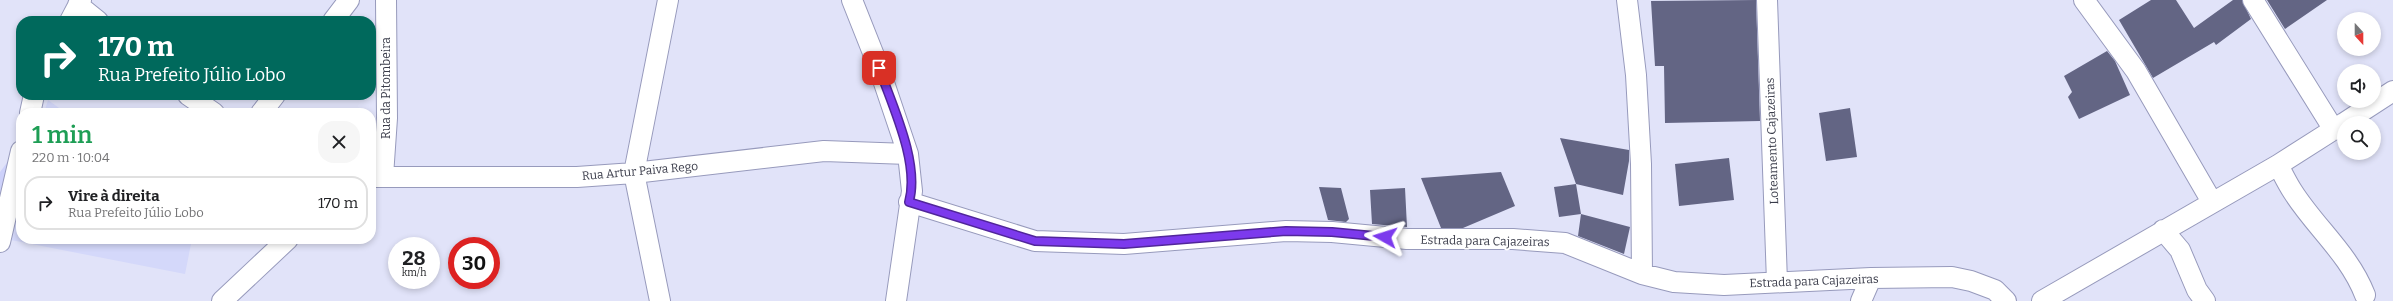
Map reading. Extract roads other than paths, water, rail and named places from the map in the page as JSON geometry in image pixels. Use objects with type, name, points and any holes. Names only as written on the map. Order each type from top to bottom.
[{"type":"street","points":[[337,16],[349,0]]},
{"type":"street","name":"Rua da Pitombeira","points":[[377,177],[387,118],[386,0]]},
{"type":"street","points":[[660,301],[634,173],[668,0]]},
{"type":"street","points":[[852,0],[879,68],[908,154],[912,191],[909,202],[896,301]]},
{"type":"street","points":[[1627,0],[1636,75],[1641,164],[1642,274]]},
{"type":"street","name":"Loteamento Cajazeiras","points":[[1767,0],[1777,282]]},
{"type":"street","points":[[2084,0],[2136,71],[2212,202]]},
{"type":"street","points":[[2253,0],[2337,119]]},
{"type":"street","points":[[76,9],[89,16]]},
{"type":"street","points":[[2355,116],[2393,91]]},
{"type":"street","points":[[195,100],[207,108]]},
{"type":"street","points":[[265,108],[271,100]]},
{"type":"street","points":[[2042,301],[2278,165],[2337,128]]},
{"type":"street","name":"Rua Artur Paiva Rego","points":[[377,177],[577,177],[634,173],[824,151],[908,154]]},
{"type":"street","points":[[2278,165],[2293,192],[2339,249],[2360,282],[2365,295]]},
{"type":"street","points":[[0,242],[16,173]]},
{"type":"street","name":"Estrada para Cajazeiras","points":[[909,202],[1035,241],[1124,244],[1286,231],[1332,232],[1408,239],[1513,239],[1566,243],[1642,274],[1674,282],[1724,285],[1871,278],[1952,278],[1971,281],[1996,297]]},
{"type":"street","points":[[2163,230],[2180,250],[2197,290],[2205,301]]},
{"type":"street","points":[[222,301],[283,244]]},
{"type":"street","points":[[1861,301],[1871,278]]}]
